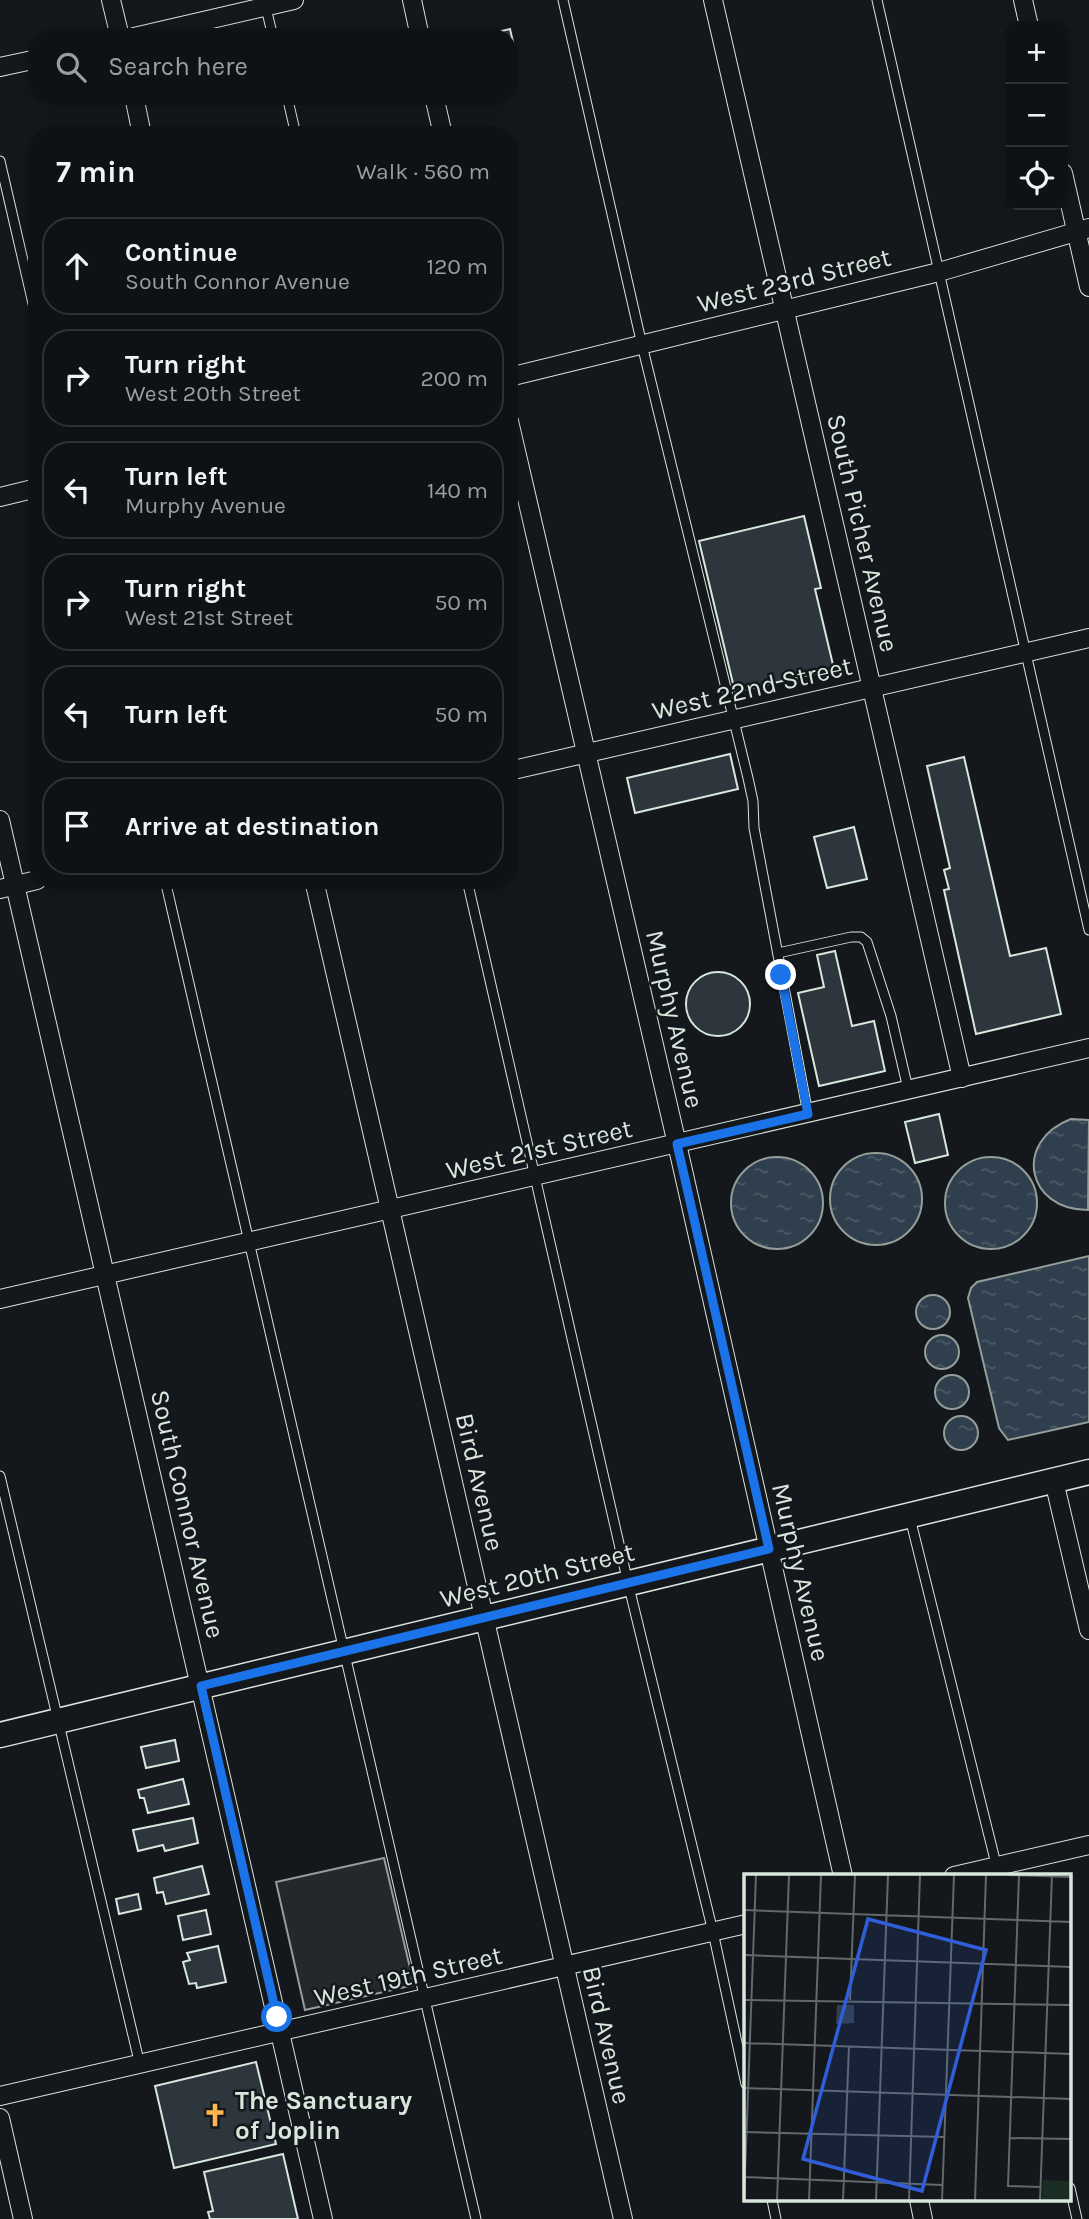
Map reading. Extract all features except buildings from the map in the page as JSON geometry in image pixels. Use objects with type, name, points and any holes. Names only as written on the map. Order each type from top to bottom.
[{"type":"main road","name":"West 20th Street","points":[[0,1735],[1089,1472]]},
{"type":"street","points":[[111,0],[118,28]]},
{"type":"street","points":[[169,28],[265,3],[294,0]]},
{"type":"street","points":[[412,0],[418,28]]},
{"type":"street","name":"South Picher Avenue","points":[[713,0],[962,1078]]},
{"type":"street","points":[[1023,0],[1028,21]]},
{"type":"street","points":[[0,67],[28,61]]},
{"type":"street","points":[[136,105],[140,126]]},
{"type":"street","points":[[436,105],[441,126]]},
{"type":"street","points":[[1068,187],[1083,230],[1089,287]]},
{"type":"street","name":"West 23rd Street","points":[[518,375],[939,272],[1083,230]]},
{"type":"street","name":"Murphy Avenue","points":[[518,460],[843,1874]]},
{"type":"street","points":[[0,497],[28,490]]},
{"type":"street","name":"West 22nd Street","points":[[518,769],[1089,638]]},
{"type":"street","name":"South Connor Avenue","points":[[0,820],[8,887],[106,1274],[323,2219]]},
{"type":"street","points":[[8,887],[28,882]]},
{"type":"street","name":"Bird Avenue","points":[[316,889],[623,2219]]},
{"type":"street","name":"West 21st Street","points":[[0,1299],[1089,1048]]},
{"type":"street","points":[[1055,1480],[1089,1630]]},
{"type":"street","points":[[972,1874],[998,1871],[1089,1845]]},
{"type":"street","name":"West 19th Street","points":[[0,2096],[744,1924]]},
{"type":"street","points":[[0,2118],[23,2219]]},
{"type":"lane","points":[[563,0],[642,345],[735,719],[753,802],[754,828],[808,1114]]},
{"type":"lane","points":[[877,0],[1089,930]]},
{"type":"lane","points":[[265,3],[271,28]]},
{"type":"lane","points":[[289,105],[294,126]]},
{"type":"lane","points":[[0,161],[28,282]]},
{"type":"lane","points":[[167,889],[476,2219]]},
{"type":"lane","points":[[469,889],[744,2075]]},
{"type":"lane","points":[[778,953],[851,937],[861,937],[867,942],[891,1016],[908,1088]]},
{"type":"lane","points":[[0,1476],[140,2064]]},
{"type":"lane","points":[[910,1516],[998,1871]]},
{"type":"lane","points":[[1072,2197],[1077,2219]]},
{"type":"shaded area","points":[[384,1858],[414,1985],[305,2010],[276,1882]]},
{"type":"water","points":[[1071,1119],[1089,1120],[1088,1210],[1067,1207],[1051,1199],[1040,1187],[1035,1173],[1035,1157],[1040,1142],[1053,1129]]},
{"type":"water","points":[[876,1153],[894,1157],[908,1167],[918,1181],[922,1199],[918,1217],[908,1231],[894,1241],[876,1245],[858,1241],[844,1231],[834,1217],[830,1199],[834,1181],[844,1167],[858,1157]]},
{"type":"water","points":[[777,1157],[795,1161],[809,1171],[819,1185],[823,1203],[819,1221],[809,1235],[795,1245],[777,1249],[759,1245],[745,1235],[735,1221],[731,1203],[735,1185],[745,1171],[759,1161]]},
{"type":"water","points":[[991,1157],[1009,1161],[1023,1171],[1033,1185],[1037,1203],[1033,1221],[1023,1235],[1009,1245],[991,1249],[973,1245],[959,1235],[949,1221],[945,1203],[949,1185],[959,1171],[973,1161]]},
{"type":"water","points":[[1089,1256],[1089,1422],[1008,1440],[999,1428],[968,1298],[971,1288],[977,1282]]},
{"type":"water","points":[[933,1295],[945,1300],[950,1312],[945,1324],[933,1329],[921,1324],[916,1312],[921,1300]]},
{"type":"water","points":[[942,1335],[954,1340],[959,1352],[954,1364],[942,1369],[930,1364],[925,1352],[930,1340]]},
{"type":"water","points":[[952,1375],[964,1380],[969,1392],[964,1404],[952,1409],[940,1404],[935,1392],[940,1380]]},
{"type":"water","points":[[961,1416],[973,1421],[978,1433],[973,1445],[961,1450],[949,1445],[944,1433],[949,1421]]},
{"type":"place","name":"The Sanctuary of Joplin","points":[[215,2115]]},
{"type":"route","points":[[277,2017],[201,1686],[769,1549],[677,1144],[808,1114],[781,975]]}]
